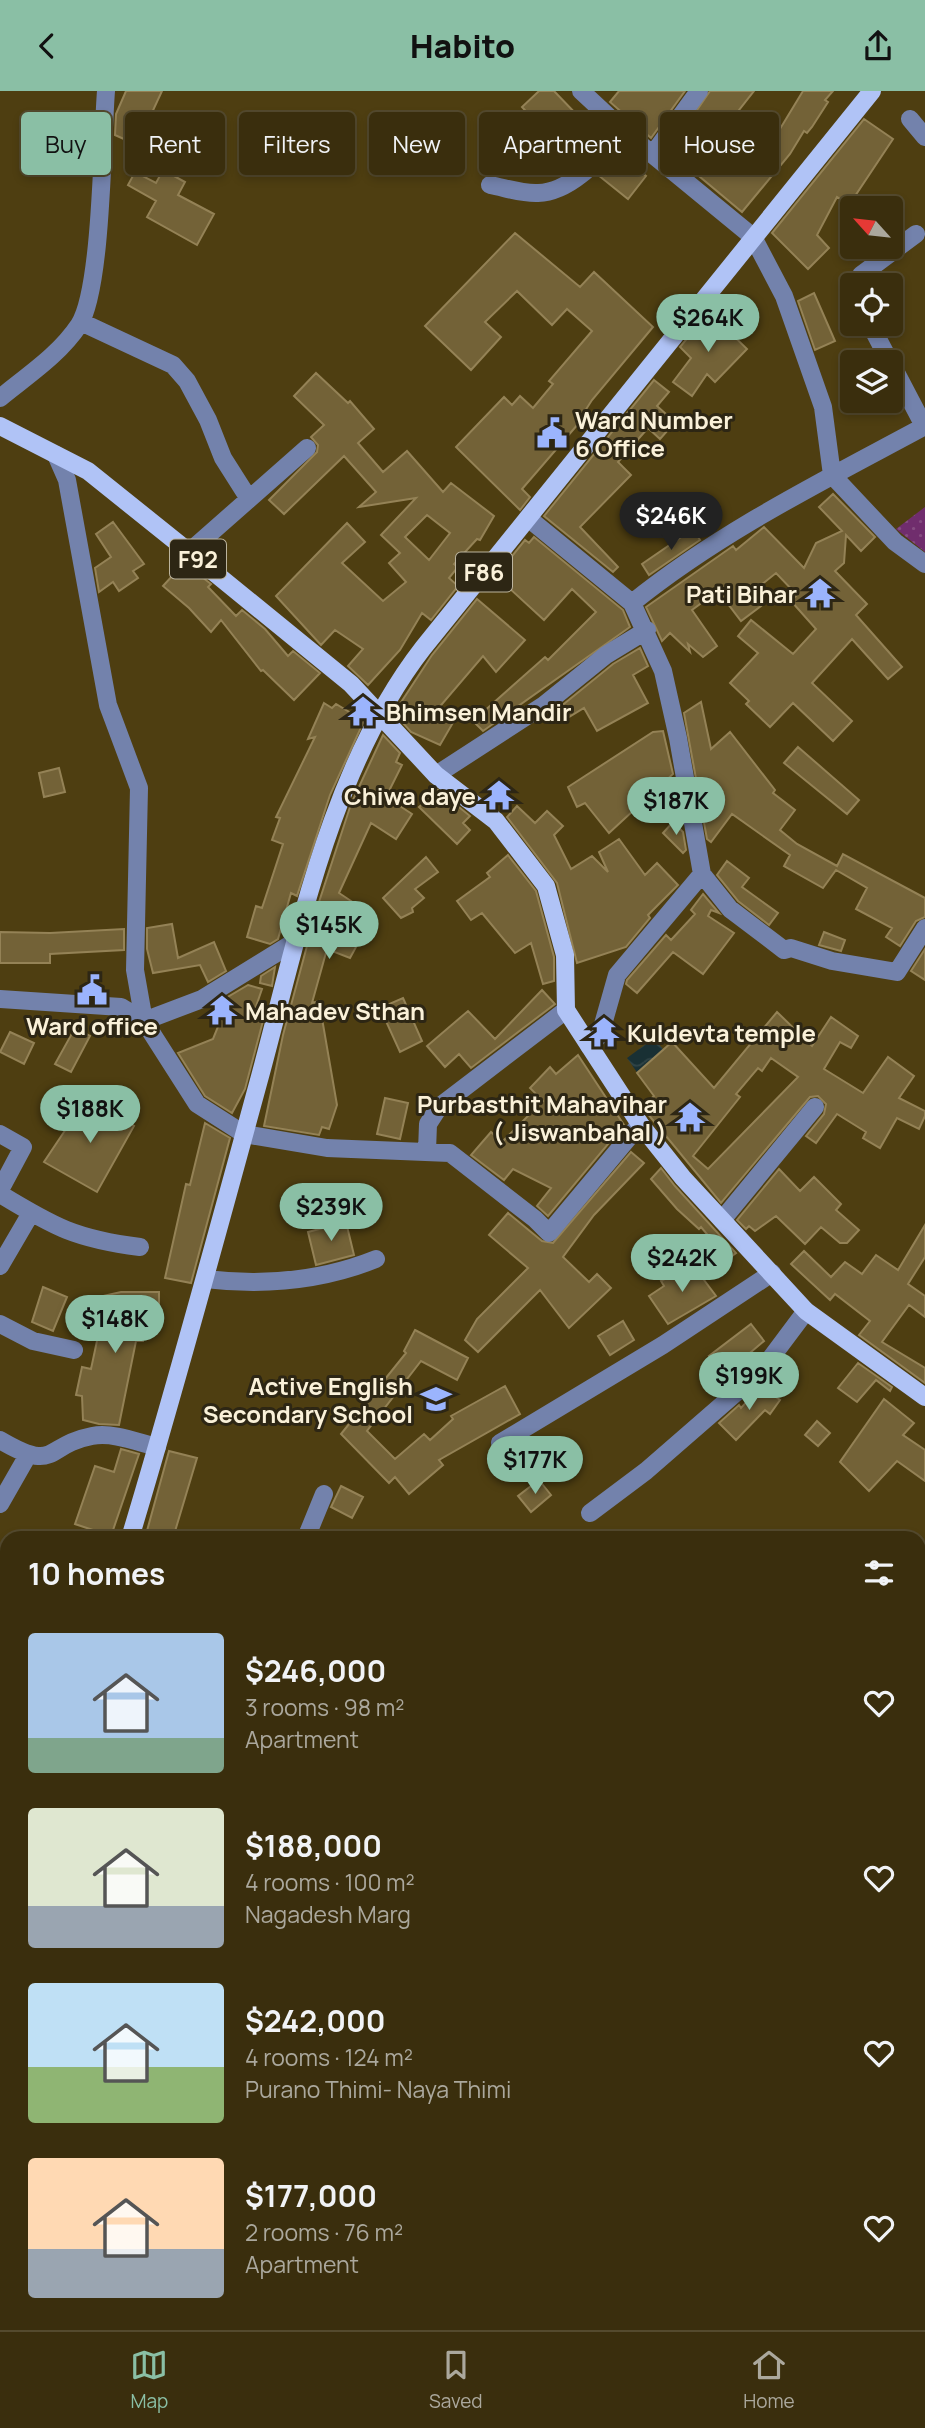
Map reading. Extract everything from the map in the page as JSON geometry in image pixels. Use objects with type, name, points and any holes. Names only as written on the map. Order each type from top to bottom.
[{"type":"main road","name":"F86","points":[[132,1531],[205,1279],[327,832],[380,714],[411,664],[872,91]]},
{"type":"main road","name":"F92","points":[[0,426],[88,471],[351,684],[436,775],[496,821],[546,886],[565,955],[566,1010]]},
{"type":"main road","points":[[566,1010],[640,1124],[722,1220],[806,1311],[925,1397]]},
{"type":"street","points":[[0,398],[61,348],[81,322],[94,276],[106,91]]},
{"type":"street","points":[[582,91],[604,112]]},
{"type":"street","points":[[653,154],[699,91]]},
{"type":"street","points":[[910,119],[925,137]]},
{"type":"street","points":[[646,148],[753,237],[784,296],[823,407],[832,475],[895,543],[925,565]]},
{"type":"street","points":[[490,185],[535,194],[553,192],[579,175]]},
{"type":"street","points":[[864,273],[922,236]]},
{"type":"street","points":[[81,322],[173,365],[187,381],[208,420],[223,458],[249,499]]},
{"type":"street","points":[[632,603],[659,581],[718,543],[832,475],[925,426],[903,386]]},
{"type":"street","points":[[189,552],[307,448]]},
{"type":"street","points":[[56,455],[67,480],[108,705],[139,788],[135,970],[144,1021],[197,1104],[244,1134],[327,1147],[450,1153],[549,1233],[640,1124]]},
{"type":"street","points":[[528,518],[632,603],[647,630],[663,671],[702,874],[730,909],[784,950],[791,948],[832,961],[897,972],[925,928]]},
{"type":"street","points":[[436,775],[544,705],[606,655],[647,630]]},
{"type":"street","points":[[589,1046],[600,1035],[617,975],[702,874]]},
{"type":"street","points":[[144,1021],[202,999],[296,941]]},
{"type":"street","points":[[0,999],[121,1007],[144,1021]]},
{"type":"street","points":[[427,1151],[428,1124],[439,1107],[566,1010]]},
{"type":"street","points":[[722,1220],[815,1108]]},
{"type":"street","points":[[0,1134],[23,1147],[0,1192],[57,1228],[82,1238],[140,1248]]},
{"type":"street","points":[[0,1266],[31,1213]]},
{"type":"street","points":[[205,1279],[251,1285],[329,1275],[376,1259]]},
{"type":"street","points":[[500,1443],[663,1345],[772,1273]]},
{"type":"street","points":[[590,1513],[646,1471],[761,1371],[806,1311]]},
{"type":"street","points":[[0,1324],[33,1341],[74,1350]]},
{"type":"street","points":[[0,1440],[28,1455],[51,1456],[89,1436],[108,1434],[157,1447]]},
{"type":"street","points":[[0,1504],[28,1455]]},
{"type":"street","points":[[309,1531],[324,1494]]},
{"type":"shaded area","points":[[925,507],[925,552],[896,529]]},
{"type":"water","points":[[654,1038],[676,1065],[650,1091],[627,1058]]},
{"type":"building","points":[[126,91],[162,91],[152,112],[125,112],[125,140],[115,135],[116,114]]},
{"type":"building","points":[[539,91],[554,91],[574,112],[527,112],[522,107]]},
{"type":"building","points":[[619,91],[685,91],[670,112],[660,112],[660,126],[651,138],[646,134],[646,112],[621,112],[610,102]]},
{"type":"building","points":[[710,91],[754,91],[738,112],[696,112]]},
{"type":"building","points":[[803,91],[833,91],[825,100],[828,102],[812,127],[807,133],[804,131],[779,167],[779,131]]},
{"type":"building","points":[[864,119],[893,139],[855,196],[840,196],[840,199],[837,197],[817,235],[829,248],[808,269],[772,233]]},
{"type":"building","points":[[133,175],[141,175],[156,183],[160,175],[172,175],[185,182],[178,195],[214,214],[197,245],[147,217],[156,201],[128,185]]},
{"type":"building","points":[[598,175],[645,175],[628,199]]},
{"type":"building","points":[[698,175],[773,175],[742,212]]},
{"type":"building","points":[[515,233],[580,287],[594,272],[653,327],[592,400],[583,414],[585,416],[522,489],[530,497],[520,510],[456,447],[504,397],[512,405],[520,396],[533,408],[553,384],[549,381],[592,331],[567,309],[552,325],[517,291],[485,322],[501,337],[471,370],[425,326]]},
{"type":"building","points":[[814,293],[835,341],[815,350],[798,301]]},
{"type":"building","points":[[709,312],[747,349],[715,382],[707,374],[692,396],[673,382],[691,358],[680,347]]},
{"type":"building","points":[[316,373],[348,403],[350,401],[374,429],[358,443],[383,472],[407,451],[443,492],[451,483],[494,516],[480,540],[477,539],[454,564],[458,567],[449,578],[458,586],[431,620],[422,613],[400,650],[368,685],[348,666],[363,649],[335,630],[321,645],[276,596],[347,523],[365,542],[342,563],[383,601],[406,582],[389,563],[400,553],[381,535],[416,498],[359,507],[376,492],[344,456],[284,514],[269,500],[317,452],[318,445],[311,437],[324,425],[294,396]],"holes":[[[427,515],[450,533],[429,560],[405,537]]]},
{"type":"building","points":[[654,380],[669,392],[657,406],[675,422],[660,439],[648,428],[618,462],[631,475],[580,527],[618,567],[613,572],[544,516]]},
{"type":"building","points":[[833,494],[875,537],[861,551],[846,535],[844,563],[835,571],[867,604],[856,615],[902,667],[888,679],[852,639],[812,683],[852,721],[833,741],[793,703],[770,727],[746,704],[749,701],[730,683],[758,653],[738,636],[751,620],[793,654],[816,629],[791,601],[797,595],[776,573],[751,593],[761,606],[741,621],[718,591],[692,610],[717,646],[703,657],[688,644],[690,652],[670,633],[662,641],[646,607],[733,546],[736,550],[764,527],[804,568],[816,543],[842,531],[819,507]]},
{"type":"building","points":[[113,522],[144,564],[133,571],[138,578],[119,591],[113,582],[99,592],[95,568],[111,557],[96,534]]},
{"type":"building","points":[[693,529],[700,540],[649,575],[642,564]]},
{"type":"building","points":[[534,537],[623,610],[630,627],[483,731],[473,721],[545,657],[548,660],[596,612],[572,589],[544,620],[496,576],[525,540],[529,543]]},
{"type":"building","points":[[184,563],[211,584],[208,587],[236,616],[242,610],[265,629],[288,656],[293,651],[320,673],[294,700],[261,671],[221,620],[211,632],[189,608],[163,586]]},
{"type":"building","points":[[477,599],[525,640],[496,672],[483,656],[436,711],[454,721],[440,745],[411,732],[394,713],[432,655]]},
{"type":"building","points":[[640,648],[648,666],[633,675],[648,703],[597,731],[584,708],[561,722],[554,712],[613,664]]},
{"type":"building","points":[[701,702],[711,749],[730,732],[775,790],[773,793],[795,810],[780,830],[797,844],[837,866],[843,854],[925,898],[925,917],[916,921],[900,946],[886,937],[892,928],[856,909],[867,888],[836,870],[823,888],[784,866],[790,855],[732,814],[711,842],[707,839],[684,713]]},
{"type":"building","points":[[324,703],[332,708],[336,704],[364,721],[330,795],[297,896],[291,893],[278,939],[270,944],[247,937],[256,906],[262,908],[283,844],[272,840],[280,818],[276,817],[315,737],[308,739]]},
{"type":"building","points":[[663,731],[673,774],[609,833],[585,803],[577,807],[568,787],[653,732]]},
{"type":"building","points":[[383,735],[400,753],[396,762],[402,765],[386,797],[412,814],[396,839],[371,823],[339,893],[354,903],[339,926],[362,936],[350,958],[327,949],[312,1003],[319,1001],[337,1105],[329,1129],[322,1127],[319,1135],[264,1126],[283,1035],[318,905],[351,804]]},
{"type":"building","points":[[798,747],[859,800],[847,814],[784,763]]},
{"type":"building","points":[[59,768],[65,792],[44,797],[39,773]]},
{"type":"building","points":[[438,790],[470,816],[463,823],[470,830],[457,844],[419,807]]},
{"type":"building","points":[[517,806],[535,823],[547,811],[563,826],[554,835],[571,869],[592,856],[608,872],[599,852],[619,839],[645,875],[657,863],[678,885],[648,915],[650,918],[626,947],[577,963],[557,883],[507,817]]},
{"type":"building","points":[[673,822],[683,832],[686,850],[683,853],[663,833]]},
{"type":"building","points":[[508,855],[536,891],[554,957],[554,981],[543,984],[531,943],[515,953],[482,913],[471,920],[457,901],[490,877],[487,873]]},
{"type":"building","points":[[426,857],[438,872],[415,889],[424,898],[412,908],[413,912],[401,918],[383,898]]},
{"type":"building","points":[[727,861],[749,878],[742,887],[778,913],[769,925],[738,901],[717,875]]},
{"type":"building","points":[[703,894],[719,913],[711,910],[708,916],[734,933],[703,974],[673,952],[637,993],[626,984],[627,980],[666,935],[671,940],[695,914],[691,910]]},
{"type":"building","points":[[172,924],[178,958],[214,942],[226,971],[208,982],[200,965],[153,973],[147,949],[147,928]]},
{"type":"building","points":[[124,929],[124,950],[50,954],[50,963],[0,963],[0,932],[50,933]]},
{"type":"building","points":[[824,932],[845,940],[841,951],[819,945]]},
{"type":"building","points":[[925,949],[925,980],[911,971]]},
{"type":"building","points":[[275,967],[272,986],[260,983],[261,976]]},
{"type":"building","points":[[248,985],[262,989],[252,1018],[263,1021],[245,1089],[232,1113],[205,1096],[178,1053],[213,1039],[228,1002],[221,1001]]},
{"type":"building","points":[[542,990],[555,1004],[471,1068],[459,1054],[445,1067],[427,1046],[468,1011],[495,1039]]},
{"type":"building","points":[[403,998],[422,1041],[400,1052],[380,1008]]},
{"type":"building","points":[[777,1012],[812,1046],[831,1017],[858,1036],[851,1048],[840,1042],[824,1069],[863,1093],[888,1057],[914,1076],[899,1098],[925,1111],[925,1116],[919,1129],[897,1118],[880,1148],[863,1138],[866,1132],[837,1114],[816,1143],[806,1136],[824,1114],[826,1104],[818,1096],[810,1097],[721,1203],[642,1107],[654,1096],[637,1073],[672,1042],[714,1088]],"holes":[[[771,1058],[798,1077],[708,1169],[693,1156],[740,1097],[736,1094],[758,1068],[762,1071]]]},
{"type":"building","points":[[75,1028],[90,1036],[71,1072],[55,1064]]},
{"type":"building","points":[[10,1032],[34,1043],[24,1064],[0,1052]]},
{"type":"building","points":[[578,1055],[624,1125],[548,1216],[537,1206],[551,1188],[513,1169],[504,1180],[471,1155],[491,1132],[502,1142],[543,1101],[530,1088],[550,1067],[556,1074]]},
{"type":"building","points":[[385,1098],[408,1103],[400,1139],[377,1134]]},
{"type":"building","points":[[86,1099],[134,1126],[97,1192],[44,1162]]},
{"type":"building","points":[[205,1123],[230,1138],[191,1283],[165,1278],[186,1184],[190,1185]]},
{"type":"building","points":[[631,1152],[644,1163],[594,1215],[563,1257],[589,1282],[597,1274],[611,1288],[569,1328],[540,1290],[478,1352],[465,1340],[477,1319],[528,1268],[489,1235],[508,1213],[542,1241],[553,1243]]},
{"type":"building","points":[[661,1168],[736,1253],[728,1259],[701,1227],[699,1229],[677,1209],[651,1179]]},
{"type":"building","points":[[779,1169],[800,1191],[814,1177],[841,1204],[836,1210],[859,1230],[847,1243],[840,1243],[821,1227],[805,1244],[776,1216],[755,1231],[749,1226],[746,1229],[737,1220]]},
{"type":"building","points":[[346,1222],[354,1255],[316,1265],[308,1232]]},
{"type":"building","points":[[925,1225],[925,1257],[908,1284],[925,1296],[925,1317],[909,1305],[882,1342],[925,1368],[925,1383],[859,1335],[870,1321],[835,1294],[830,1300],[791,1264],[804,1251],[831,1277],[845,1262],[862,1274],[876,1255],[898,1270]]},
{"type":"building","points":[[692,1264],[716,1296],[668,1324],[649,1296],[664,1286],[661,1281]]},
{"type":"building","points":[[43,1287],[67,1297],[53,1331],[32,1322]]},
{"type":"building","points":[[121,1292],[159,1292],[159,1305],[153,1316],[147,1317],[143,1341],[136,1341],[119,1425],[99,1424],[83,1420],[82,1396],[76,1395],[82,1367],[91,1369],[104,1308],[103,1296]]},
{"type":"building","points":[[623,1321],[634,1340],[610,1355],[598,1336]]},
{"type":"building","points":[[751,1324],[764,1341],[725,1374],[709,1356]]},
{"type":"building","points":[[415,1330],[468,1358],[457,1380],[421,1361],[367,1431],[395,1459],[424,1434],[430,1440],[453,1419],[451,1416],[505,1386],[520,1414],[439,1460],[443,1465],[409,1494],[395,1477],[389,1483],[341,1434],[406,1353],[404,1351]]},
{"type":"building","points":[[858,1363],[892,1387],[890,1391],[876,1380],[857,1402],[838,1388]]},
{"type":"building","points":[[761,1386],[780,1400],[770,1414],[765,1410],[736,1440],[719,1423],[739,1405],[741,1408]]},
{"type":"building","points":[[884,1399],[914,1423],[903,1435],[925,1450],[925,1481],[897,1461],[869,1491],[840,1462]]},
{"type":"building","points":[[817,1421],[830,1433],[818,1446],[805,1435]]},
{"type":"building","points":[[121,1449],[139,1454],[113,1531],[96,1531],[75,1524],[95,1466],[114,1472]]},
{"type":"building","points":[[169,1451],[197,1458],[175,1531],[147,1531]]},
{"type":"building","points":[[539,1480],[551,1495],[531,1512],[518,1496]]},
{"type":"building","points":[[341,1486],[363,1497],[352,1518],[331,1507]]},
{"type":"place","name":"Ward Number 6 Office","points":[[552,433]]},
{"type":"place","name":"Pati Bihar","points":[[820,593]]},
{"type":"place","name":"Bhimsen Mandir","points":[[363,711]]},
{"type":"place","name":"Chiwa daye","points":[[499,795]]},
{"type":"place","name":"Ward office","points":[[92,990]]},
{"type":"place","name":"Mahadev Sthan","points":[[222,1010]]},
{"type":"place","name":"Kuldevta temple","points":[[604,1032]]},
{"type":"place","name":"Purbasthit Mahavihar ( Jiswanbahal )","points":[[690,1117]]},
{"type":"place","name":"Active English Secondary School","points":[[436,1399]]}]
